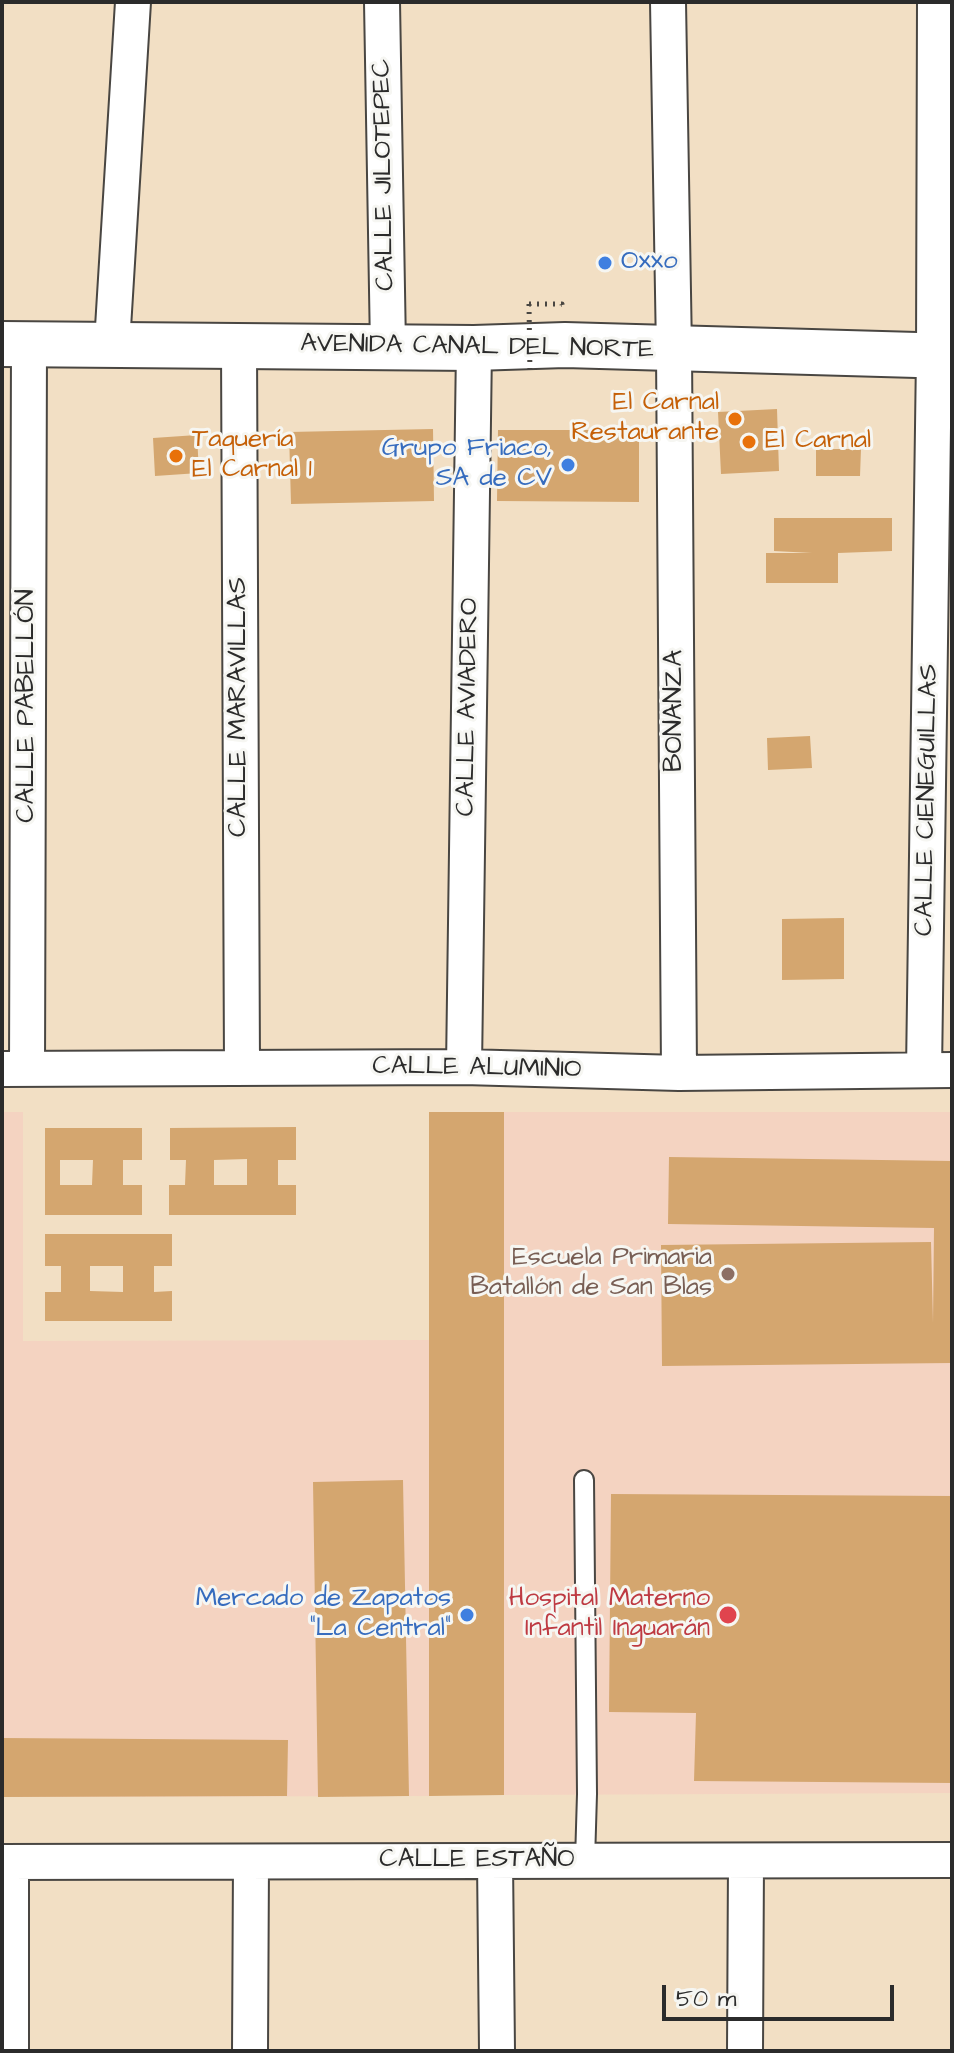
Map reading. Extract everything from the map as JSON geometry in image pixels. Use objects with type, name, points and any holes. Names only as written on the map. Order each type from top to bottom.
[{"type":"main road","name":"AVENIDA CANAL DEL NORTE","points":[[16,344],[474,348],[565,345],[943,356]]},
{"type":"street","points":[[112,344],[133,2]]},
{"type":"street","name":"CALLE JILOTEPEC","points":[[382,2],[388,347]]},
{"type":"street","name":"BONANZA","points":[[668,2],[674,350],[679,1073]]},
{"type":"street","name":"CALLE CIENEGUILLAS","points":[[935,2],[943,356],[938,1070]]},
{"type":"street","name":"CALLE PABELLÓN","points":[[15,1069],[16,344]]},
{"type":"street","name":"CALLE MARAVILLAS","points":[[239,346],[242,1068]]},
{"type":"street","name":"CALLE AVIADERO","points":[[464,1067],[474,348]]},
{"type":"street","name":"CALLE ALUMINIO","points":[[15,1069],[464,1067],[679,1073],[938,1070]]},
{"type":"street","name":"CALLE ESTAÑO","points":[[6,1862],[952,1860]]},
{"type":"street","points":[[495,1861],[497,2051]]},
{"type":"street","points":[[745,2051],[746,1861]]},
{"type":"street","points":[[6,1862],[11,2051]]},
{"type":"street","points":[[250,2051],[251,1862]]},
{"type":"lane","points":[[584,1480],[585,1861]]},
{"type":"path","points":[[530,375],[529,304],[562,304]]},
{"type":"shaded area","points":[[2,1112],[23,1112],[23,1341],[430,1340],[429,1796],[2,1797]]},
{"type":"shaded area","points":[[504,1112],[952,1112],[952,1793],[504,1795]]},
{"type":"building","name":"El Carnal","points":[[777,409],[779,471],[721,474],[718,412]]},
{"type":"building","points":[[433,429],[434,501],[291,504],[289,432]]},
{"type":"building","name":"Grupo Friaco, SA de CV","points":[[498,430],[639,430],[639,502],[497,501]]},
{"type":"building","name":"Taquería El Carnal 1","points":[[197,435],[199,473],[155,476],[153,438]]},
{"type":"building","points":[[816,449],[861,449],[860,476],[816,476]]},
{"type":"building","points":[[774,518],[892,518],[892,551],[838,553],[838,583],[766,583],[766,553],[812,553],[774,551]]},
{"type":"building","points":[[810,736],[812,768],[768,770],[767,738]]},
{"type":"building","points":[[844,918],[844,979],[782,980],[782,919]]},
{"type":"building","name":"Mercado de Zapatos \"La Central\"","points":[[429,1112],[504,1112],[504,1795],[429,1796]]},
{"type":"building","points":[[296,1127],[296,1160],[278,1160],[278,1185],[296,1185],[296,1215],[169,1215],[169,1185],[185,1185],[186,1160],[170,1160],[170,1128]],"holes":[[[247,1159],[247,1185],[214,1185],[214,1160]]]},
{"type":"building","points":[[45,1128],[142,1128],[142,1160],[123,1160],[123,1185],[142,1185],[142,1215],[45,1215]],"holes":[[[60,1160],[93,1160],[92,1185],[60,1185]]]},
{"type":"building","points":[[669,1157],[952,1161],[952,1363],[662,1366],[661,1245],[931,1242],[933,1323],[934,1228],[668,1224]]},
{"type":"building","points":[[45,1234],[172,1234],[172,1266],[154,1266],[154,1292],[172,1291],[172,1321],[45,1321],[45,1292],[61,1292],[61,1266],[45,1266]],"holes":[[[90,1266],[123,1266],[123,1292],[90,1291]]]},
{"type":"building","points":[[403,1480],[409,1796],[318,1797],[313,1482]]},
{"type":"building","name":"Hospital Materno Infantil Inguarán","points":[[611,1494],[952,1496],[952,1783],[694,1781],[696,1713],[609,1712]]},
{"type":"building","points":[[2,1738],[288,1740],[287,1796],[2,1797]]},
{"type":"place","name":"Oxxo","points":[[605,263]]},
{"type":"place","name":"El Carnal Restaurante","points":[[735,419]]},
{"type":"place","name":"El Carnal","points":[[749,442]]},
{"type":"place","name":"Taquería El Carnal 1","points":[[176,456]]},
{"type":"place","name":"Grupo Friaco, SA de CV","points":[[568,465]]},
{"type":"place","name":"Escuela Primaria Batallón de San Blas","points":[[728,1274]]},
{"type":"place","name":"Mercado de Zapatos \"La Central\"","points":[[467,1615]]},
{"type":"place","name":"Hospital Materno Infantil Inguarán","points":[[728,1615]]}]
